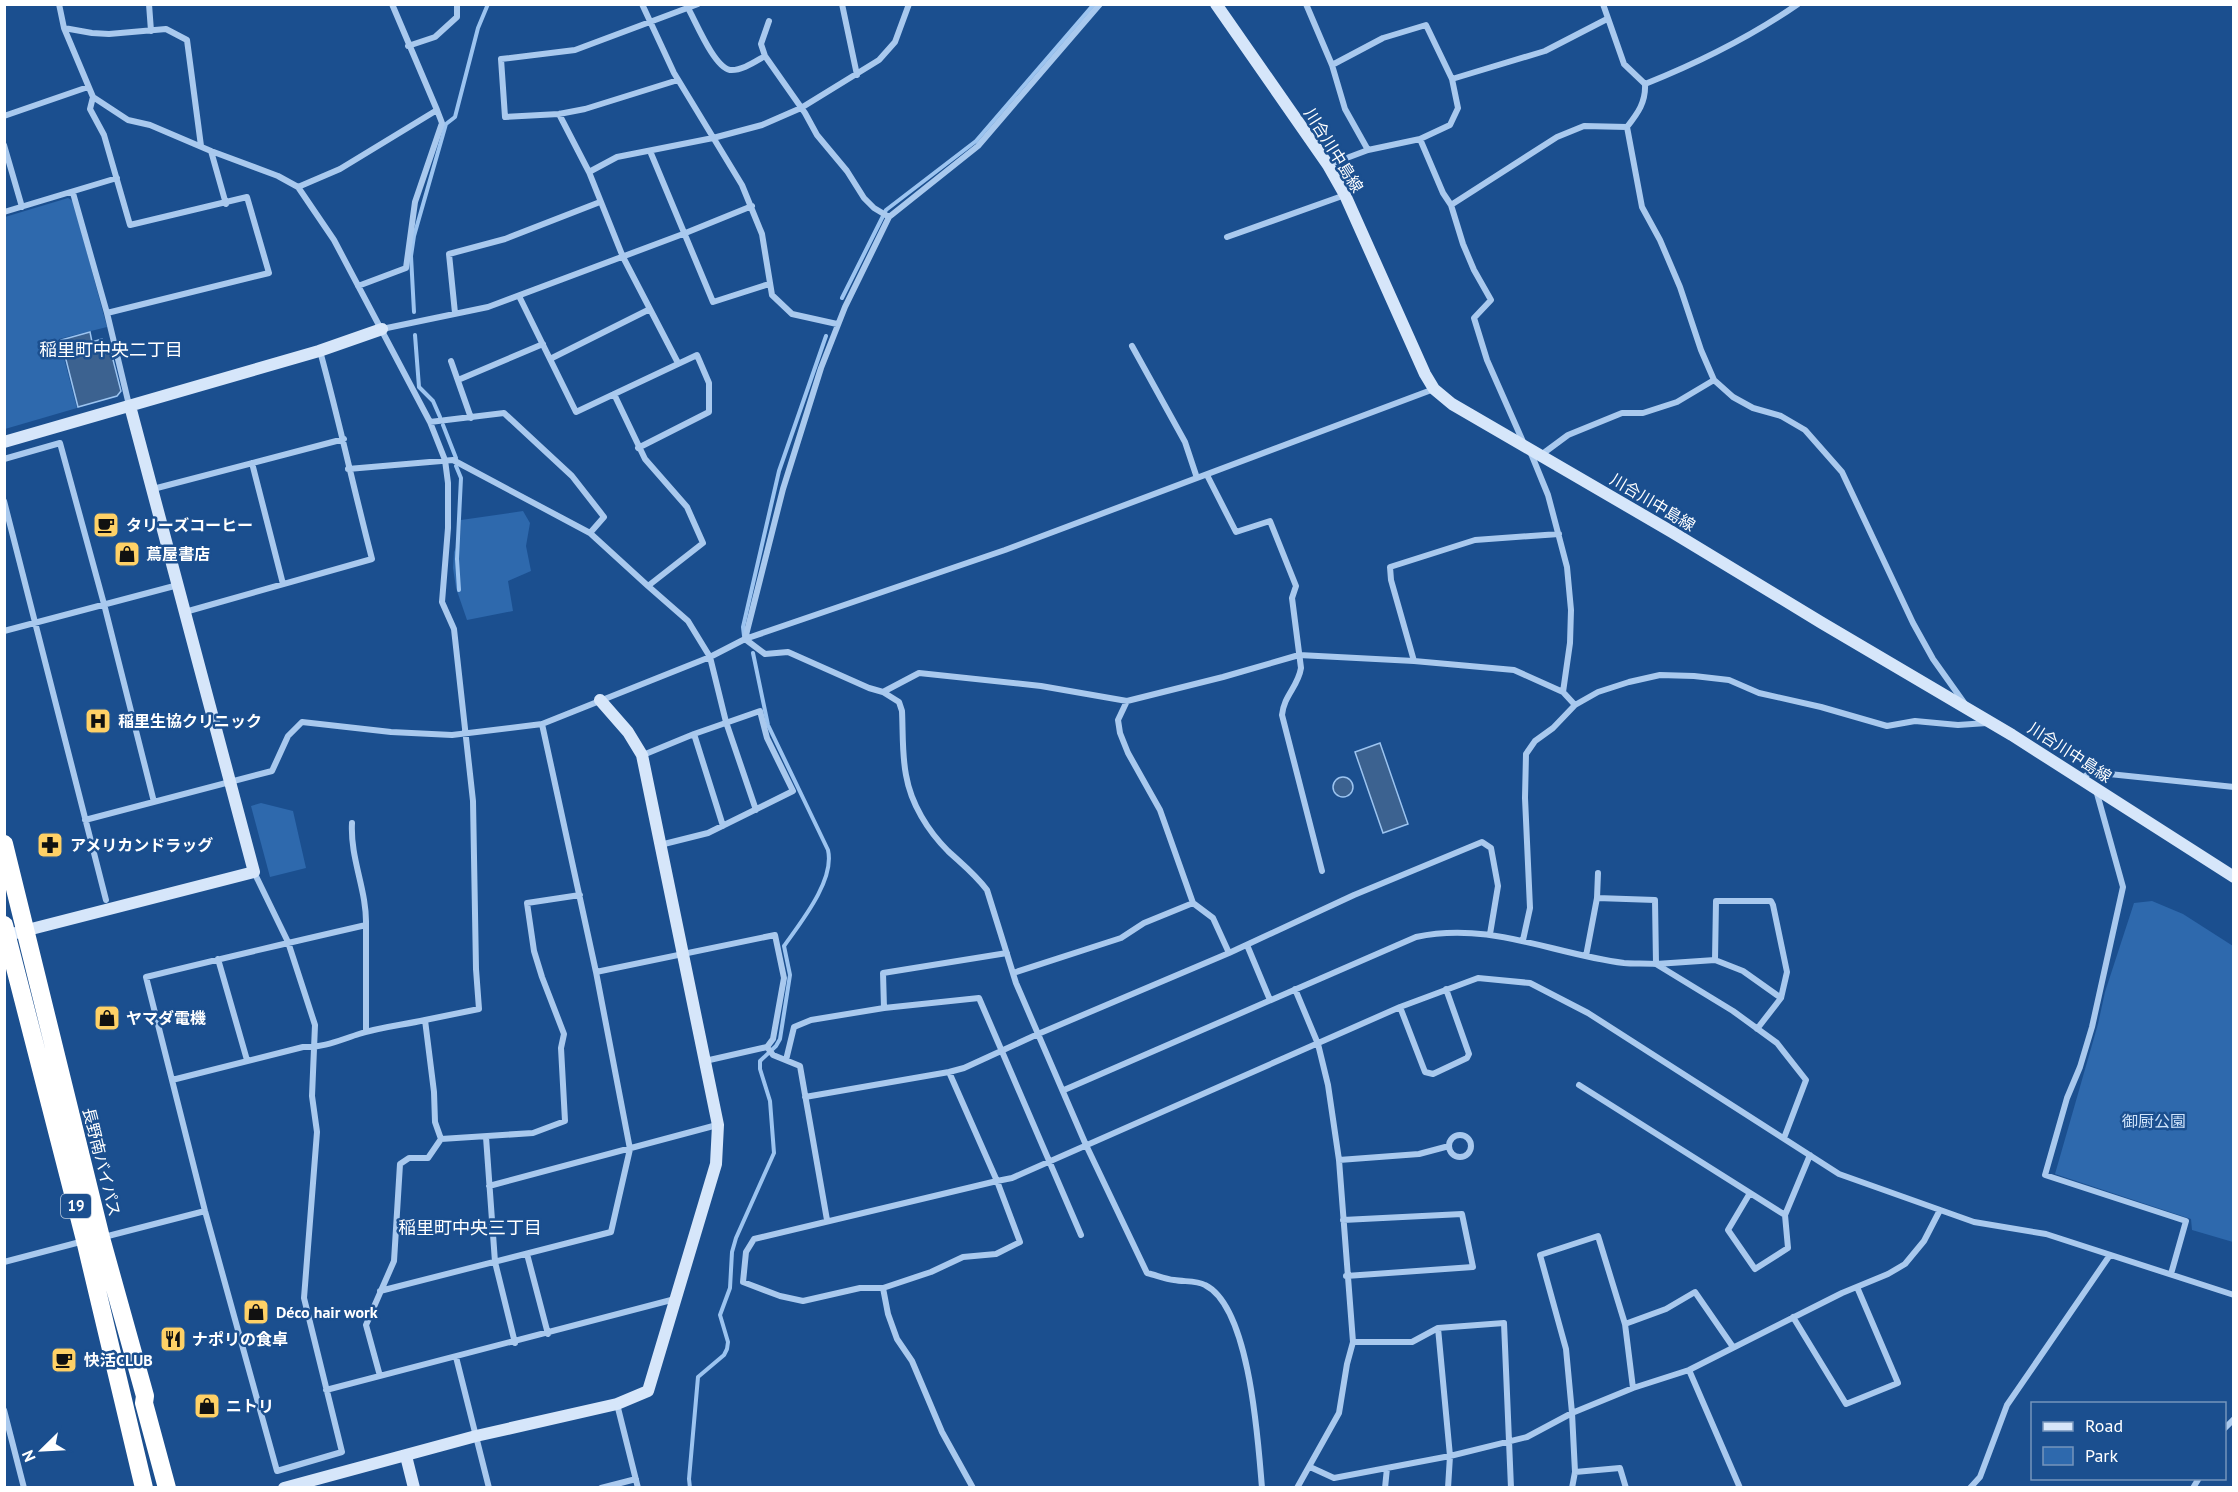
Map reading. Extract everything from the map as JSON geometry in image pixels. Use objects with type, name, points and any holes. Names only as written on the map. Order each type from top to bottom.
[{"type":"highway","name":"長野南バイパス","points":[[4,844],[27,931],[144,1488]]},
{"type":"highway","name":"長野南バイパス","points":[[5,932],[93,1239],[145,1396],[144,1403],[167,1488]]},
{"type":"highway","name":"19","points":[[145,1396],[150,1401],[176,1488]]},
{"type":"street","points":[[59,4],[64,28],[93,97],[128,120],[150,125],[278,176],[298,188],[334,240],[430,422],[446,460],[448,528],[442,602],[454,629],[473,801],[476,969],[479,1009],[366,1032],[315,1047],[303,1047],[172,1080]]},
{"type":"street","points":[[149,4],[151,31]]},
{"type":"street","points":[[358,286],[406,268],[415,202],[442,123],[392,4]]},
{"type":"street","points":[[408,46],[435,37],[457,17],[457,4]]},
{"type":"street","points":[[642,4],[678,80],[742,185],[752,206],[766,251],[772,295],[792,314],[837,324]]},
{"type":"street","points":[[678,80],[585,109],[559,114],[505,117],[501,59],[575,50],[698,4]]},
{"type":"street","points":[[842,4],[857,75]]},
{"type":"street","points":[[589,172],[617,158],[713,138],[762,125],[801,108],[879,60],[895,42],[909,4]]},
{"type":"street","points":[[745,639],[783,489],[821,368],[837,324],[885,215],[978,146],[1100,4]]},
{"type":"street","name":"川合川中島線","points":[[1216,4],[1328,165],[1345,195],[1425,374],[1434,389],[1452,405],[1541,455],[1990,722],[2234,877]]},
{"type":"street","points":[[1306,4],[1332,65],[1345,109],[1368,150]]},
{"type":"street","points":[[1603,4],[1624,64],[1645,84],[1646,95],[1640,111],[1627,127],[1642,207],[1660,240],[1680,287],[1701,350],[1714,380],[1732,397],[1753,408],[1781,416],[1805,429],[1842,472],[1913,623],[1933,659],[1971,711]]},
{"type":"street","points":[[1645,84],[1704,60],[1772,22],[1798,4]]},
{"type":"street","points":[[688,8],[713,55],[722,67],[732,70],[747,66],[765,56]]},
{"type":"street","points":[[1452,79],[1545,51],[1607,19]]},
{"type":"street","points":[[769,21],[761,44],[765,56],[817,135],[847,171],[864,198],[885,215]]},
{"type":"street","points":[[1328,165],[1368,150],[1420,139],[1450,125],[1458,108],[1452,79],[1426,25],[1383,38],[1332,65]]},
{"type":"street","points":[[64,28],[92,33],[166,29],[186,40],[201,146]]},
{"type":"street","points":[[4,116],[88,87]]},
{"type":"street","points":[[93,97],[90,109],[104,135],[130,225],[247,198],[269,273],[107,313]]},
{"type":"street","points":[[298,188],[340,169],[437,110]]},
{"type":"street","points":[[559,114],[589,172],[623,257],[678,363]]},
{"type":"street","points":[[1451,205],[1557,137],[1584,126],[1627,127]]},
{"type":"street","points":[[1420,139],[1439,184],[1451,205],[1474,270],[1491,300],[1474,318],[1487,360],[1548,495],[1559,534],[1567,567],[1571,610],[1570,643],[1563,692]]},
{"type":"street","points":[[4,145],[22,207]]},
{"type":"street","points":[[211,151],[226,204]]},
{"type":"street","points":[[650,151],[713,302],[769,284]]},
{"type":"street","points":[[4,213],[117,178]]},
{"type":"street","points":[[73,193],[255,872],[288,942],[315,1025],[312,1096],[317,1132],[304,1298],[342,1452],[277,1471],[206,1211],[146,977],[288,942],[366,925]]},
{"type":"street","points":[[1227,237],[1345,195]]},
{"type":"street","points":[[454,313],[449,254],[505,239],[600,202]]},
{"type":"street","points":[[4,442],[319,351],[382,329],[489,307],[752,206]]},
{"type":"street","points":[[519,296],[576,412],[697,354],[709,383],[709,412],[638,448]]},
{"type":"street","points":[[550,359],[650,309]]},
{"type":"street","points":[[458,380],[543,344]]},
{"type":"street","points":[[1132,346],[1185,442],[1197,478]]},
{"type":"street","points":[[185,612],[372,559],[348,469],[344,439],[319,351]]},
{"type":"street","points":[[451,361],[471,418]]},
{"type":"street","points":[[1541,455],[1568,435],[1622,413],[1643,413],[1677,402],[1714,380]]},
{"type":"street","points":[[85,820],[272,771],[288,735],[302,722],[391,732],[452,735],[542,724],[710,657],[745,639],[899,588],[1434,389]]},
{"type":"street","points":[[614,394],[638,448],[687,507],[703,543],[648,586]]},
{"type":"street","points":[[430,422],[504,413],[572,476],[604,517],[590,533]]},
{"type":"street","points":[[153,489],[344,439]]},
{"type":"street","points":[[4,459],[60,443],[154,802]]},
{"type":"street","points":[[348,469],[453,460],[590,533],[688,621],[710,657],[726,722],[756,810]]},
{"type":"street","points":[[252,463],[283,584]]},
{"type":"street","points":[[1207,475],[1236,532],[1270,521],[1296,586],[1292,598],[1301,668],[1299,679],[1283,702],[1282,715],[1322,871]]},
{"type":"street","points":[[4,501],[37,622],[106,900]]},
{"type":"street","points":[[1414,661],[1391,580],[1390,567],[1475,540],[1559,534]]},
{"type":"street","points":[[4,632],[178,585]]},
{"type":"street","points":[[745,639],[765,654],[788,652],[883,692],[899,702],[902,711],[906,775],[915,804],[928,827],[948,851],[977,877],[987,890],[1016,983],[1086,1145],[1147,1273],[1174,1280],[1203,1283],[1220,1296],[1241,1339],[1254,1406],[1262,1488]]},
{"type":"street","points":[[883,692],[919,673],[1041,686],[1127,701],[1299,655],[1414,661],[1514,670],[1563,692],[1575,705]]},
{"type":"street","points":[[1523,940],[1530,908],[1525,798],[1526,754],[1535,741],[1553,728],[1575,705],[1598,692],[1660,675],[1694,676],[1729,680],[1759,693],[1821,707],[1887,726],[1915,721],[1958,725],[1990,722]]},
{"type":"street","points":[[284,1488],[476,1436],[617,1404],[648,1391],[716,1164],[718,1125],[642,755],[628,732],[600,700]]},
{"type":"street","points":[[1127,701],[1118,720],[1120,733],[1128,753],[1160,810],[1193,903],[1213,918],[1229,953]]},
{"type":"street","points":[[642,755],[760,711],[767,738],[793,791],[708,833],[660,845]]},
{"type":"street","points":[[380,1291],[611,1232],[630,1149],[580,894],[542,724]]},
{"type":"street","points":[[694,734],[723,826]]},
{"type":"street","points":[[2082,779],[2090,772],[2234,787]]},
{"type":"street","points":[[2096,788],[2123,887],[2092,1027],[2080,1067],[2067,1098],[2045,1175],[2186,1221],[2171,1274]]},
{"type":"street","points":[[352,824],[351,840],[354,863],[366,908],[366,1032]]},
{"type":"street","points":[[805,1096],[949,1072],[1229,953],[1354,895],[1482,842],[1491,848],[1498,886],[1490,934]]},
{"type":"street","points":[[5,932],[27,931],[255,872]]},
{"type":"street","points":[[1586,956],[1597,898],[1598,873]]},
{"type":"street","points":[[441,1139],[533,1133],[565,1121],[561,1048],[564,1034],[534,951],[527,903],[580,894]]},
{"type":"street","points":[[1597,898],[1655,900],[1656,964]]},
{"type":"street","points":[[1715,960],[1716,901],[1770,901],[1773,905],[1787,972],[1780,998],[1757,1029]]},
{"type":"street","points":[[1013,972],[1121,938],[1144,923],[1193,903]]},
{"type":"street","points":[[1064,1090],[1416,937],[1439,932],[1490,934],[1624,963],[1656,964],[1715,960],[1743,971],[1780,998]]},
{"type":"street","points":[[596,972],[775,935],[783,978],[773,1038],[767,1047],[705,1061]]},
{"type":"street","points":[[1247,945],[1270,1000]]},
{"type":"street","points":[[884,1008],[883,973],[1007,953]]},
{"type":"street","points":[[218,959],[247,1060]]},
{"type":"street","points":[[1656,964],[1733,1011],[1777,1043],[1806,1080],[1784,1138]]},
{"type":"street","points":[[949,1072],[996,1181],[1020,1242],[996,1254],[963,1257],[931,1272],[883,1288],[860,1288],[803,1301],[780,1296],[743,1282],[746,1252],[754,1239],[827,1220],[996,1181],[1012,1178],[1400,1007],[1478,978],[1530,983],[1588,1013],[1839,1174],[1974,1222],[2046,1234],[2234,1295]]},
{"type":"street","points":[[1295,989],[1318,1044],[1328,1085],[1339,1160],[1346,1276],[1353,1342],[1339,1413],[1297,1488]]},
{"type":"street","points":[[1400,1007],[1425,1072],[1434,1074],[1467,1058],[1469,1054],[1446,989]]},
{"type":"street","points":[[786,1060],[794,1027],[811,1020],[884,1008],[979,998],[1080,1235]]},
{"type":"street","points":[[425,1020],[434,1092],[435,1122],[441,1139]]},
{"type":"street","points":[[767,1047],[773,1055],[800,1066],[827,1220]]},
{"type":"street","points":[[1579,1085],[1785,1215]]},
{"type":"street","points":[[489,1186],[718,1125]]},
{"type":"street","points":[[486,1137],[495,1262],[515,1343]]},
{"type":"street","points":[[380,1376],[366,1325],[394,1261],[400,1164],[409,1158],[428,1158],[441,1139]]},
{"type":"street","points":[[1339,1160],[1419,1154],[1449,1146]]},
{"type":"street","points":[[1750,1193],[1728,1230],[1755,1269],[1788,1248],[1785,1215],[1810,1155]]},
{"type":"street","points":[[1310,1467],[1334,1478],[1450,1456],[1527,1437],[1572,1413],[1633,1388],[1689,1370],[1793,1317],[1888,1274],[1905,1264],[1924,1241],[1940,1210]]},
{"type":"street","points":[[4,1262],[206,1211]]},
{"type":"street","points":[[1343,1220],[1462,1214],[1473,1267],[1346,1276]]},
{"type":"street","points":[[1572,1488],[1575,1472],[1566,1349],[1540,1255],[1598,1236],[1626,1324],[1633,1388]]},
{"type":"street","points":[[527,1254],[548,1334]]},
{"type":"street","points":[[1970,1488],[1980,1477],[2007,1405],[2110,1255]]},
{"type":"street","points":[[1793,1317],[1846,1404],[1898,1383],[1857,1287]]},
{"type":"street","points":[[883,1288],[888,1314],[897,1339],[912,1361],[942,1432],[974,1488]]},
{"type":"street","points":[[1626,1324],[1666,1309],[1695,1292],[1733,1347]]},
{"type":"street","points":[[326,1390],[515,1343],[675,1299]]},
{"type":"street","points":[[1353,1342],[1412,1342],[1438,1328],[1504,1323],[1511,1488]]},
{"type":"street","points":[[1438,1328],[1450,1456],[1448,1488]]},
{"type":"street","points":[[456,1357],[489,1488]]},
{"type":"street","points":[[1689,1370],[1740,1488]]},
{"type":"street","points":[[617,1404],[638,1488]]},
{"type":"street","points":[[4,1410],[24,1488]]},
{"type":"street","points":[[406,1456],[414,1488]]},
{"type":"street","points":[[1385,1488],[1387,1468]]},
{"type":"street","points":[[1575,1472],[1620,1468],[1626,1488]]},
{"type":"street","points":[[601,1488],[636,1479]]},
{"type":"green space","points":[[68,198],[73,201],[107,327],[59,339],[77,408],[5,429],[5,217]]},
{"type":"green space","points":[[523,511],[530,523],[526,546],[531,571],[508,581],[513,611],[467,620],[456,588],[453,568],[454,552],[460,539],[461,520]]},
{"type":"green space","points":[[261,803],[293,811],[306,868],[270,877],[251,806]]},
{"type":"green space","name":"御厨公園","points":[[2152,901],[2183,914],[2233,946],[2233,1242],[2192,1230],[2191,1219],[2055,1174],[2105,992],[2134,903]]},
{"type":"shaded area","points":[[90,332],[92,342],[102,339],[104,349],[110,348],[121,391],[117,396],[78,407],[61,340]]},
{"type":"shaded area","points":[[1380,743],[1408,824],[1383,833],[1355,752]]},
{"type":"shaded area","points":[[1343,777],[1350,780],[1353,787],[1350,794],[1343,797],[1336,794],[1333,787],[1336,780]]},
{"type":"waterway","points":[[414,312],[411,256],[414,236],[446,124],[455,117],[478,28],[488,4]]},
{"type":"waterway","points":[[842,298],[886,210],[976,141],[1094,4]]},
{"type":"waterway","points":[[415,335],[419,387],[433,401],[440,417]]},
{"type":"waterway","points":[[744,636],[743,627],[779,471],[826,336]]},
{"type":"waterway","points":[[443,425],[456,458]]},
{"type":"waterway","points":[[456,466],[461,478],[457,559],[459,590]]},
{"type":"waterway","points":[[690,1488],[698,1377],[724,1355],[727,1349],[728,1342],[720,1315],[730,1288],[732,1252],[774,1153],[770,1101],[760,1069],[760,1061],[780,1039],[790,975],[784,946],[822,887],[829,862],[828,850],[768,725],[753,653]]},
{"type":"place","name":"タリーズコーヒー","points":[[106,525]]},
{"type":"place","name":"蔦屋書店","points":[[127,554]]},
{"type":"place","name":"稲里生協クリニック","points":[[98,721]]},
{"type":"place","name":"アメリカンドラッグ","points":[[50,845]]},
{"type":"place","name":"ヤマダ電機","points":[[107,1018]]},
{"type":"place","name":"Déco hair work","points":[[256,1312]]},
{"type":"place","name":"ナポリの食卓","points":[[173,1339]]},
{"type":"place","name":"快活CLUB","points":[[64,1360]]},
{"type":"place","name":"ニトリ","points":[[207,1406]]},
{"type":"district","name":"稲里町中央二丁目","points":[[111,350]]},
{"type":"district","name":"稲里町中央三丁目","points":[[470,1228]]}]
